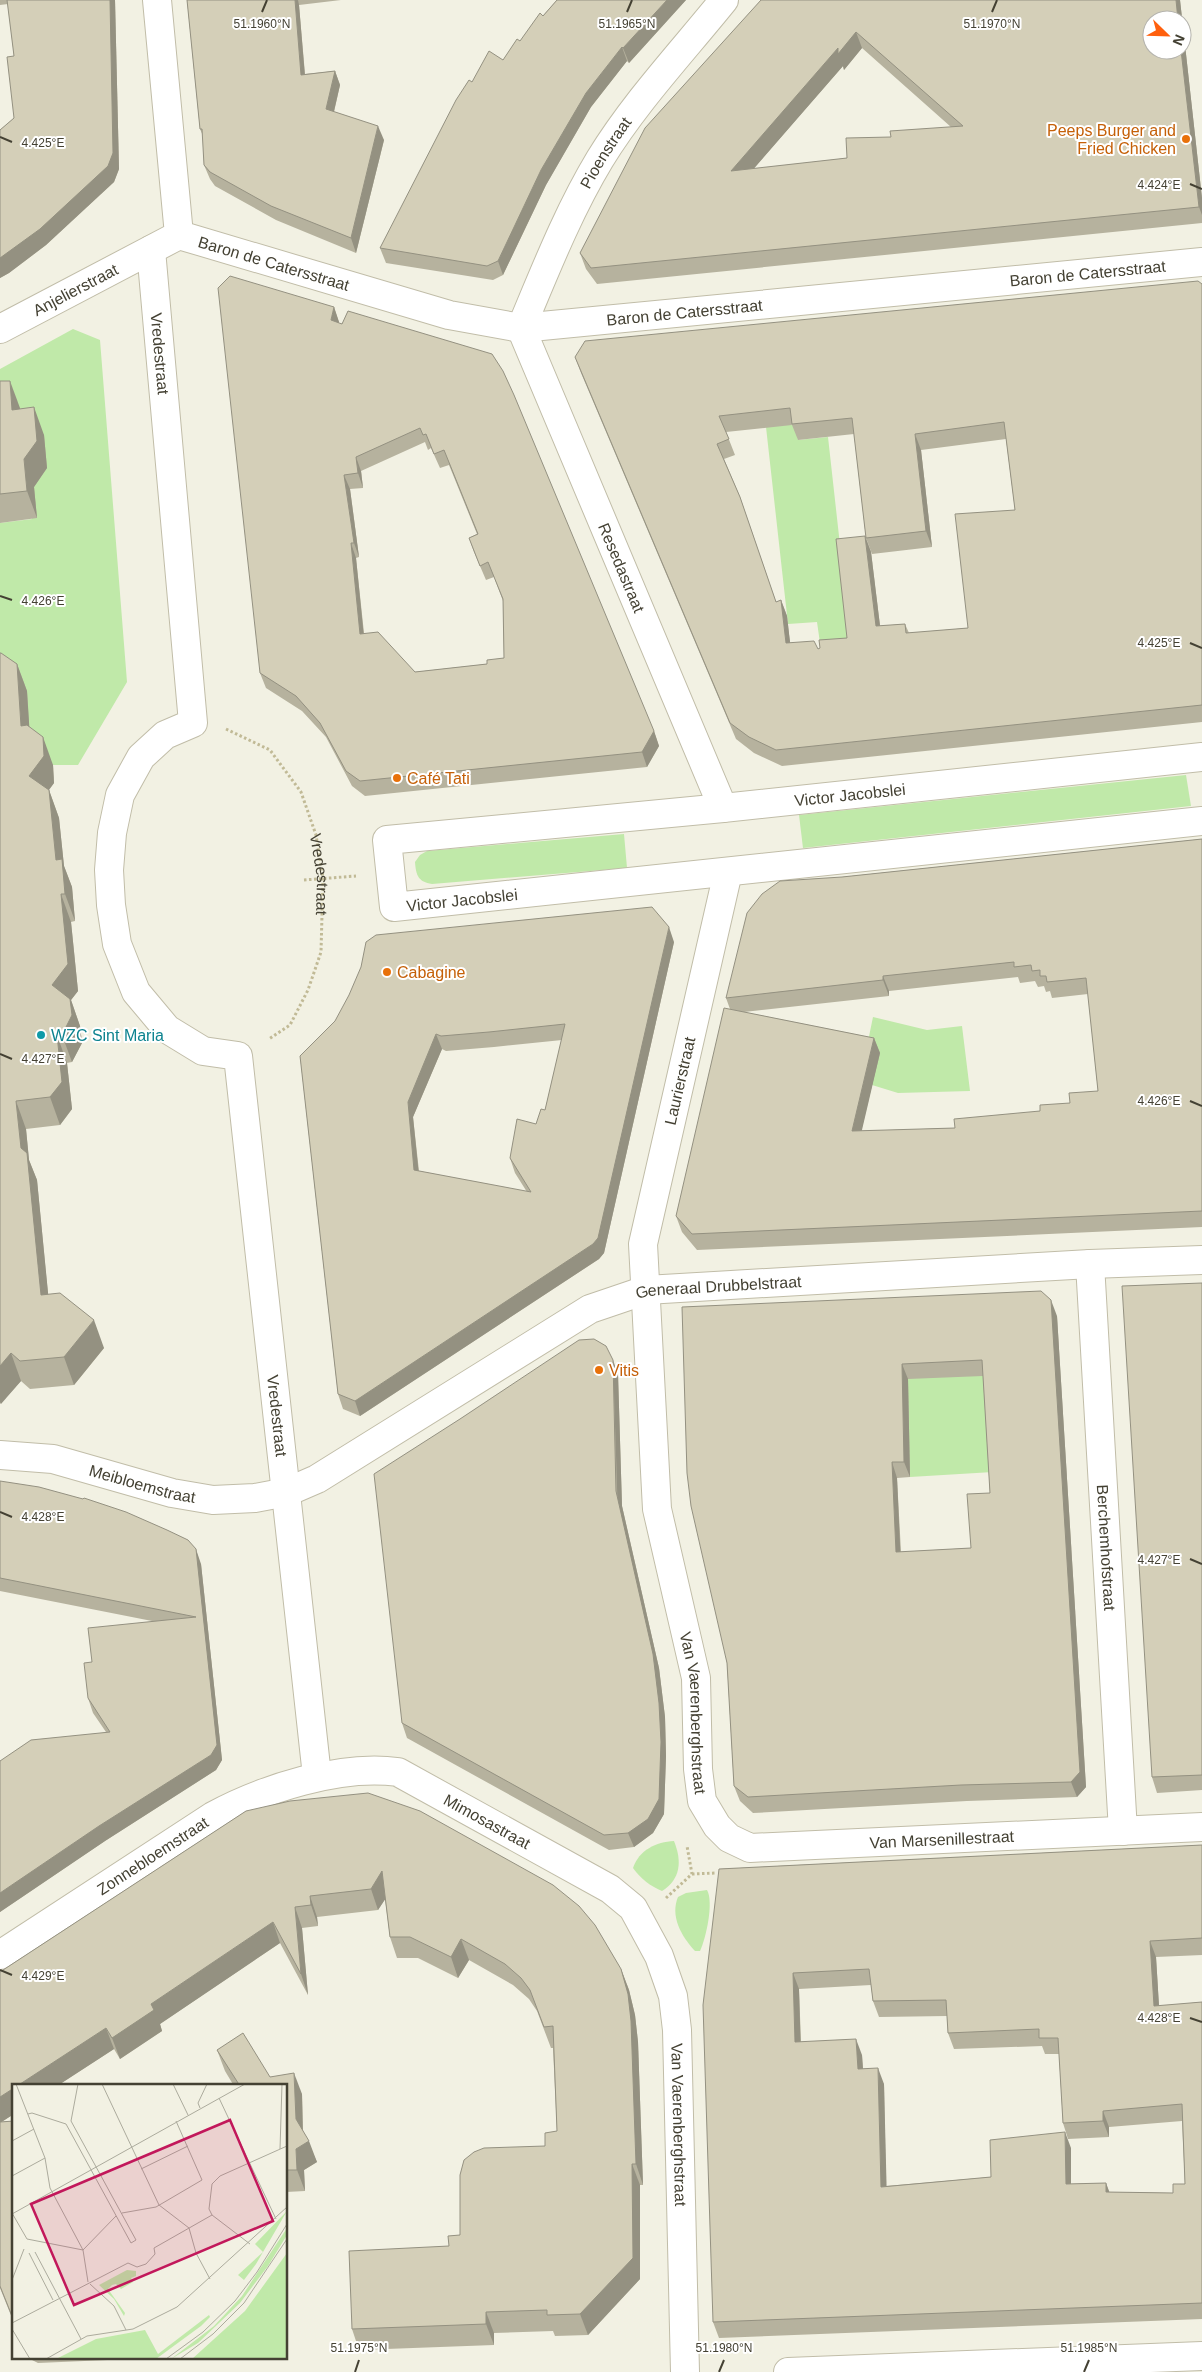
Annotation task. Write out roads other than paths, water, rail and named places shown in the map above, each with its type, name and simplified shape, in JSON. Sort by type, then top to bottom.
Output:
[{"type":"street","points":[[151,250],[179,235],[157,0]]},
{"type":"street","name":"Pioenstraat","points":[[521,328],[552,255],[600,160],[634,110],[724,0]]},
{"type":"street","name":"Baron de Catersstraat","points":[[179,235],[448,315],[521,328],[1202,262]]},
{"type":"street","name":"Anjelierstraat","points":[[0,329],[151,250]]},
{"type":"street","name":"Vredestraat","points":[[151,250],[193,722],[165,735],[141,757],[120,796],[112,832],[109,870],[111,905],[117,944],[136,992],[167,1029],[203,1051],[238,1056],[317,1776]]},
{"type":"street","name":"Resedastraat","points":[[521,328],[723,808]]},
{"type":"street","name":"Victor Jacobslei","points":[[1202,757],[723,808],[387,840],[394,907],[1202,821]]},
{"type":"street","name":"Laurierstraat","points":[[646,1290],[643,1244],[728,872]]},
{"type":"street","name":"Generaal Drubbelstraat","points":[[287,1492],[317,1479],[353,1458],[590,1309],[646,1290],[1090,1264],[1202,1260]]},
{"type":"street","name":"Berchemhofstraat","points":[[1090,1264],[1123,1831]]},
{"type":"street","name":"Van Vaerenberghstraat","points":[[646,1290],[657,1509],[696,1678],[698,1769],[702,1801]]},
{"type":"street","name":"Meibloemstraat","points":[[0,1455],[53,1459],[139,1485],[212,1500],[255,1498],[287,1492]]},
{"type":"street","name":"Mimosastraat","points":[[317,1776],[382,1770],[398,1772],[610,1889],[633,1908],[639,1919]]},
{"type":"street","name":"Zonnebloemstraat","points":[[0,1955],[213,1816],[230,1807],[317,1776]]},
{"type":"street","name":"Van Marsenillestraat","points":[[702,1801],[717,1826],[729,1838],[750,1848],[1202,1827]]},
{"type":"street","name":"Van Vaerenberghstraat","points":[[639,1919],[660,1956],[673,1996],[677,2030],[685,2372]]},
{"type":"street","points":[[788,2372],[1202,2356]]},
{"type":"place","name":"Peeps Burger and Fried Chicken","points":[[1186,139]]},
{"type":"place","name":"Café Tati","points":[[397,778]]},
{"type":"place","name":"Cabagine","points":[[387,972]]},
{"type":"place","name":"WZC Sint Maria","points":[[41,1035]]},
{"type":"place","name":"Vitis","points":[[599,1370]]}]
